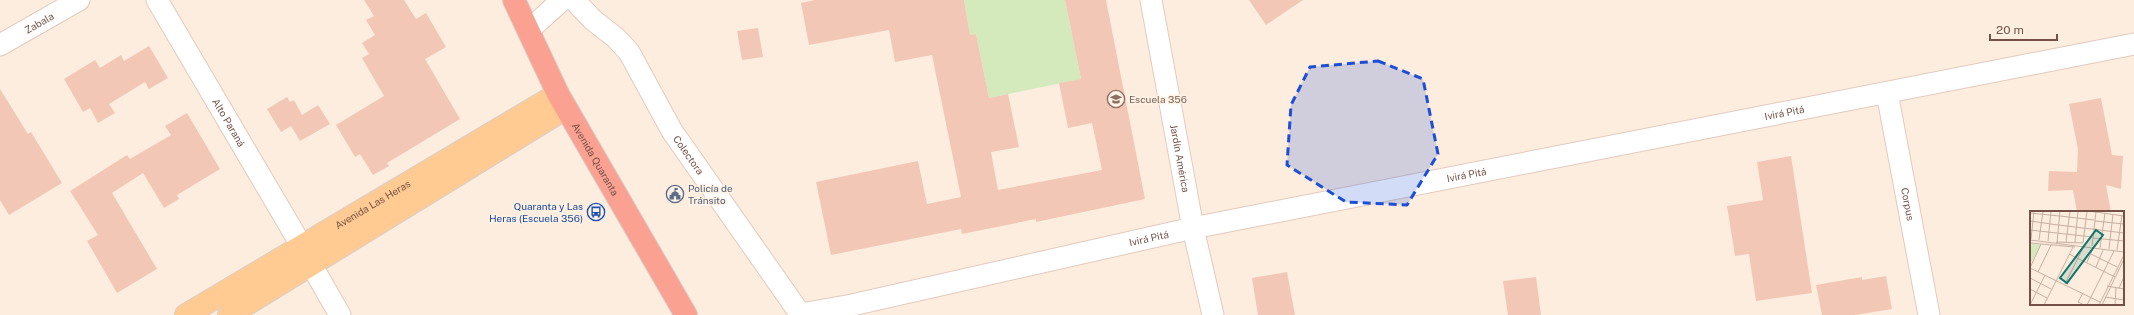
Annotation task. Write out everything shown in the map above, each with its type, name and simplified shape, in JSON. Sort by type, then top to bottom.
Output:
[{"type":"highway","name":"Avenida Quaranta","points":[[514,0],[562,101],[686,315]]},
{"type":"main road","name":"Avenida Las Heras","points":[[186,315],[301,245],[562,101]]},
{"type":"main road","name":"Avenida Las Heras","points":[[229,315],[312,266],[562,101]]},
{"type":"street","name":"Zabala","points":[[0,45],[79,0]]},
{"type":"street","name":"Alto Paraná","points":[[157,0],[301,245]]},
{"type":"street","points":[[529,30],[562,0]]},
{"type":"street","name":"Colectora","points":[[574,0],[593,20],[616,38],[629,52],[672,130],[801,315]]},
{"type":"street","name":"Jardín América","points":[[1151,0],[1193,228],[1213,315]]},
{"type":"street","name":"Ivirá Pitá","points":[[801,315],[852,305],[1193,228],[2134,44]]},
{"type":"street","name":"Corpus","points":[[1887,93],[1929,315]]},
{"type":"street","points":[[312,266],[340,315]]},
{"type":"highlighted area","points":[[1378,61],[1423,79],[1438,154],[1407,205],[1346,202],[1287,165],[1291,105],[1310,67]]},
{"type":"green space","points":[[964,0],[1065,0],[1081,79],[989,98],[976,34],[970,35]]},
{"type":"building","points":[[364,0],[404,0],[416,19],[426,13],[446,47],[425,59],[460,119],[387,163],[389,166],[373,175],[360,154],[355,157],[336,125],[384,96],[362,58],[369,54],[362,43],[375,35],[366,20],[374,16]]},
{"type":"building","points":[[815,0],[964,0],[970,35],[976,34],[989,98],[1008,94],[1019,147],[991,152],[998,190],[1102,170],[1092,123],[1068,128],[1059,83],[1081,79],[1065,0],[1106,0],[1145,199],[1036,222],[1036,219],[962,234],[961,229],[831,255],[816,182],[918,161],[927,204],[961,197],[932,55],[895,62],[889,30],[809,45],[801,3]]},
{"type":"building","points":[[1249,0],[1303,0],[1266,25]]},
{"type":"building","points":[[758,28],[763,57],[742,60],[737,31]]},
{"type":"building","points":[[149,46],[168,78],[149,89],[145,82],[109,104],[115,113],[98,123],[90,108],[83,112],[64,79],[95,60],[100,68],[121,55],[124,61]]},
{"type":"building","points":[[0,89],[28,134],[31,132],[62,183],[9,215],[0,200]]},
{"type":"building","points":[[287,97],[290,102],[294,100],[302,115],[318,105],[330,124],[300,141],[291,126],[281,132],[267,109]]},
{"type":"building","points":[[2101,98],[2112,155],[2123,156],[2121,189],[2106,185],[2111,211],[2077,211],[2073,190],[2048,191],[2049,171],[2077,172],[2078,149],[2069,104]]},
{"type":"building","points":[[187,113],[220,169],[177,195],[179,199],[164,208],[143,173],[112,193],[157,269],[117,293],[87,241],[98,235],[70,191],[127,155],[130,159],[171,135],[165,126]]},
{"type":"building","points":[[1791,156],[1812,293],[1756,301],[1749,254],[1735,256],[1727,206],[1763,200],[1757,162]]},
{"type":"building","points":[[1287,272],[1295,315],[1258,315],[1252,278]]},
{"type":"building","points":[[1886,276],[1892,309],[1855,315],[1822,315],[1816,285],[1862,277],[1862,280]]},
{"type":"building","points":[[1536,277],[1541,315],[1508,315],[1503,281]]},
{"type":"place","name":"Escuela 356","points":[[1116,99]]},
{"type":"place","name":"Policía de Tránsito","points":[[675,194]]},
{"type":"place","name":"Quaranta y Las Heras (Escuela 356)","points":[[596,212]]}]
